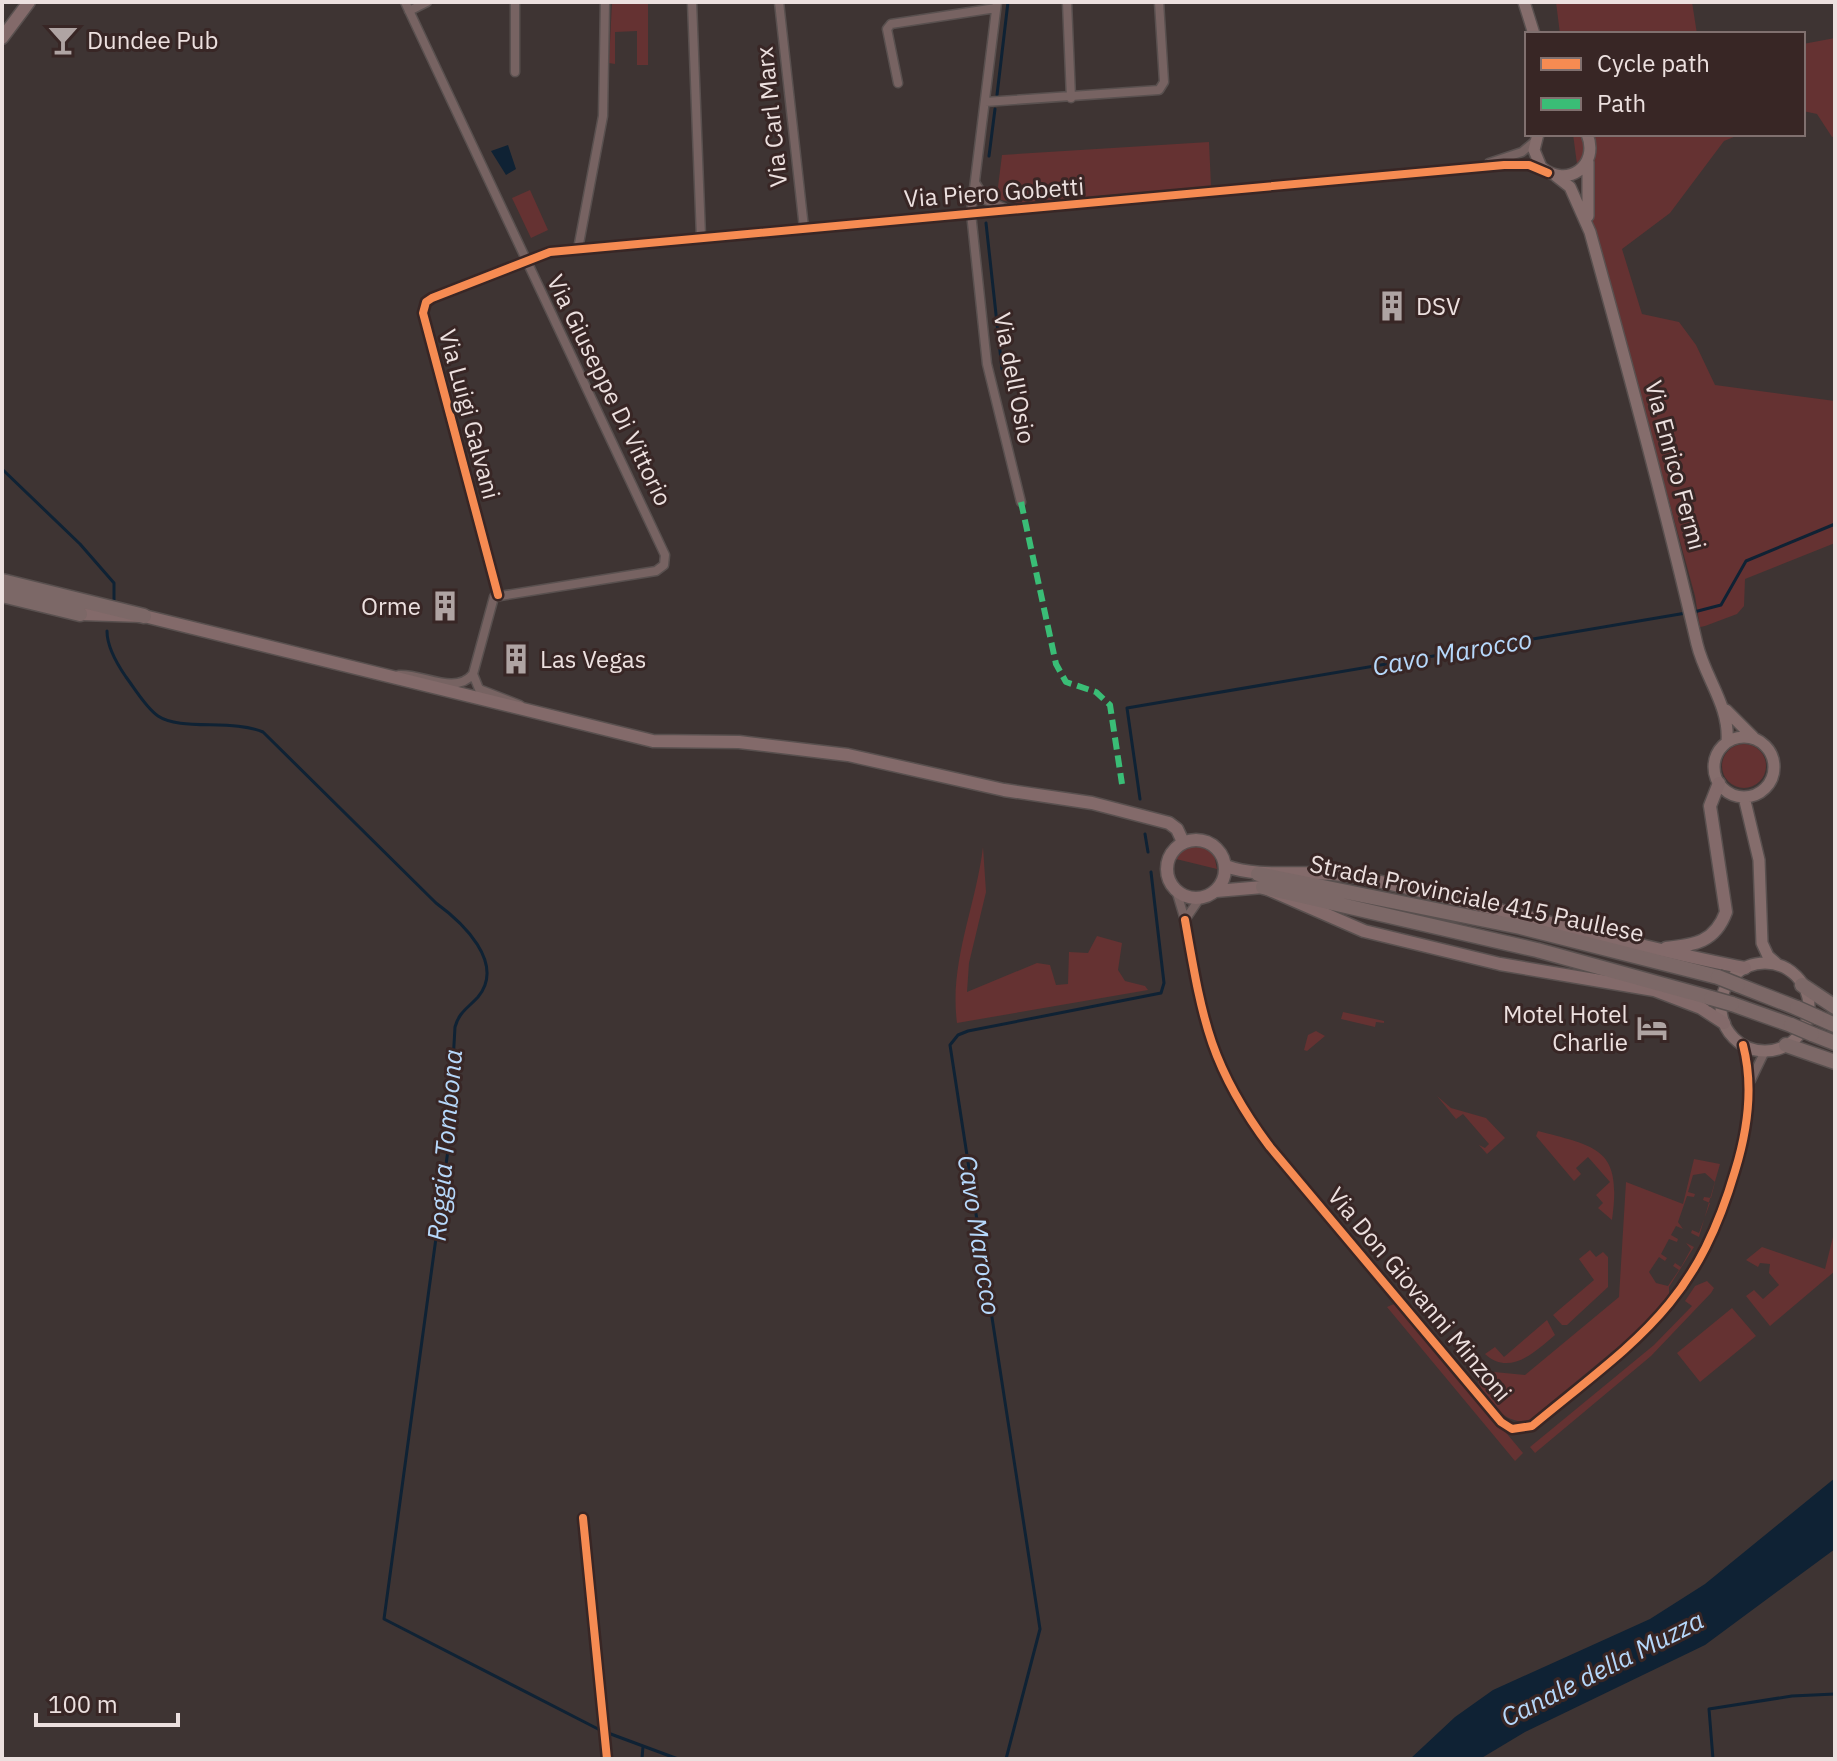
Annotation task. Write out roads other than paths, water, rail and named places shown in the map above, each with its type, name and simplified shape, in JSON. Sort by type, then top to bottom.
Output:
[{"type":"highway","points":[[2,579],[144,616]]},
{"type":"highway","points":[[2,595],[80,614]]},
{"type":"highway","points":[[2,604],[80,614]]},
{"type":"highway","points":[[1261,880],[1711,998],[1835,1043]]},
{"type":"highway","name":"Strada Provinciale 415 Paullese","points":[[1261,880],[1520,927],[1718,977],[1835,1025]]},
{"type":"highway","points":[[1802,985],[1835,1007]]},
{"type":"highway","points":[[1786,1045],[1835,1062]]},
{"type":"main road","points":[[2,38],[29,2]]},
{"type":"main road","points":[[1524,2],[1532,30]]},
{"type":"main road","points":[[1587,136],[1591,152],[1585,185],[1590,232]]},
{"type":"main road","points":[[1536,138],[1536,159],[1574,193],[1590,232]]},
{"type":"main road","points":[[1552,174],[1574,174],[1588,162]]},
{"type":"main road","name":"Via Enrico Fermi","points":[[1590,232],[1688,595],[1701,659],[1727,719],[1727,742]]},
{"type":"main road","points":[[80,614],[144,616],[653,741],[739,742],[848,755],[1004,790],[1092,803],[1156,818],[1177,829],[1183,842]]},
{"type":"main road","name":"Via Enrico Fermi","points":[[1723,706],[1754,738]]},
{"type":"main road","points":[[1743,736],[1754,738],[1771,752],[1774,772],[1764,790],[1744,797],[1727,792],[1719,783],[1715,758],[1727,742],[1743,736]]},
{"type":"main road","points":[[1658,949],[1695,945],[1713,935],[1726,912],[1710,806],[1712,794],[1719,783]]},
{"type":"main road","points":[[1261,880],[1364,931],[1500,964],[1654,990],[1701,1008],[1724,1023],[1743,1045],[1765,1051],[1786,1045],[1798,1035],[1806,1020],[1808,998],[1802,985],[1768,956],[1761,935],[1759,860],[1744,797]]},
{"type":"main road","points":[[1196,839],[1212,844],[1221,853],[1226,866],[1224,879],[1216,891],[1200,898],[1187,897],[1176,890],[1169,880],[1167,866],[1173,850],[1183,842],[1196,839]]},
{"type":"main road","name":"Strada Provinciale 415 Paullese","points":[[1226,866],[1261,880]]},
{"type":"main road","points":[[1261,880],[1284,871],[1354,876],[1658,949],[1748,966],[1781,966]]},
{"type":"main road","name":"Strada Provinciale 415 Paullese","points":[[1216,891],[1261,880]]},
{"type":"main road","points":[[1724,1023],[1721,1006],[1724,989],[1748,966],[1761,935]]},
{"type":"street","points":[[407,6],[427,2]]},
{"type":"street","points":[[515,2],[515,72]]},
{"type":"street","points":[[578,249],[603,116],[605,2]]},
{"type":"street","points":[[692,2],[701,237]]},
{"type":"street","name":"Via Carl Marx","points":[[779,2],[804,228]]},
{"type":"street","points":[[1067,2],[1071,98]]},
{"type":"street","points":[[985,102],[1159,90],[1164,82],[1159,2]]},
{"type":"street","points":[[898,83],[887,29],[891,24],[996,5]]},
{"type":"street","name":"Via dell'Osio","points":[[996,5],[971,213],[987,364],[1021,502]]},
{"type":"street","name":"Via Giuseppe Di Vittorio","points":[[407,6],[664,548],[666,560],[656,571],[498,595]]},
{"type":"street","points":[[1466,169],[1522,152],[1536,138]]},
{"type":"street","points":[[1466,169],[1522,165],[1552,174]]},
{"type":"street","name":"Via Piero Gobetti","points":[[526,260],[550,252],[701,237],[1466,169]]},
{"type":"street","points":[[975,183],[990,203],[1017,210]]},
{"type":"street","name":"Via Luigi Galvani","points":[[498,595],[423,313],[426,302],[432,298],[526,260]]},
{"type":"street","points":[[391,676],[410,674],[456,684],[467,681],[473,674],[489,607],[498,595]]},
{"type":"street","points":[[473,674],[479,689],[527,709]]},
{"type":"street","name":"Via Don Giovanni Minzoni","points":[[1176,890],[1185,920],[1200,1009],[1212,1050],[1238,1102],[1270,1147],[1501,1422],[1512,1429],[1532,1426],[1654,1324],[1678,1297],[1708,1249],[1742,1148],[1750,1084],[1743,1045]]},
{"type":"street","points":[[1185,920],[1200,898]]},
{"type":"street","name":"Via Don Giovanni Minzoni","points":[[1750,1084],[1765,1051]]},
{"type":"street","points":[[583,1518],[607,1759]]},
{"type":"water","points":[[508,145],[516,169],[506,175],[491,151]]},
{"type":"water","name":"Canale della Muzza","points":[[1835,1478],[1835,1549],[1705,1645],[1525,1732],[1480,1759],[1410,1759],[1455,1717],[1493,1690],[1650,1619],[1705,1584]]},
{"type":"waterway","points":[[997,95],[1008,2]]},
{"type":"waterway","points":[[989,156],[995,109]]},
{"type":"waterway","points":[[986,223],[1002,369]]},
{"type":"waterway","name":"Roggia Tombona","points":[[2,469],[80,544],[114,583],[114,603]]},
{"type":"waterway","name":"Cavo Marocco","points":[[1694,612],[1721,605],[1746,561],[1835,524]]},
{"type":"waterway","name":"Cavo Marocco","points":[[1140,799],[1127,708],[1686,613]]},
{"type":"waterway","name":"Roggia Tombona","points":[[107,631],[119,667],[154,713],[179,723],[237,726],[263,732],[468,932],[484,957],[487,971],[485,984],[478,997],[461,1014],[455,1027],[448,1150],[384,1619],[600,1730]]},
{"type":"waterway","name":"Cavo Marocco","points":[[1145,834],[1148,852]]},
{"type":"waterway","name":"Cavo Marocco","points":[[1006,1759],[1040,1629],[950,1045],[958,1035],[968,1031],[1161,993],[1164,983],[1151,872]]},
{"type":"waterway","points":[[1713,1759],[1709,1709],[1792,1696],[1835,1694]]},
{"type":"waterway","name":"Roggia Tombona","points":[[608,1733],[678,1759]]},
{"type":"waterway","points":[[642,1759],[643,1746]]},
{"type":"place","name":"Dundee Pub","points":[[63,40]]},
{"type":"place","name":"DSV","points":[[1392,306]]},
{"type":"place","name":"Orme","points":[[445,606]]},
{"type":"place","name":"Las Vegas","points":[[516,659]]},
{"type":"place","name":"Motel Hotel Charlie","points":[[1652,1028]]}]
